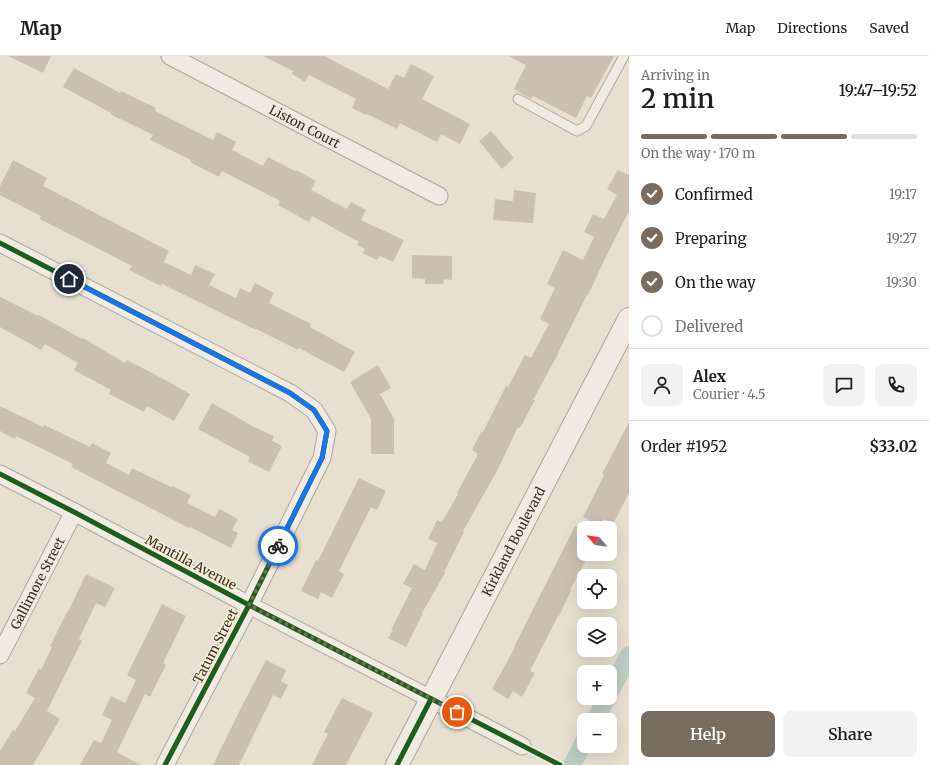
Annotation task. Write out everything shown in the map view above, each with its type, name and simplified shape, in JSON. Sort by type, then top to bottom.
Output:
[{"type":"street","name":"Liston Court","points":[[170,56],[440,196]]},
{"type":"street","name":"Tatum Street","points":[[0,243],[290,393],[314,410],[327,431],[322,458],[249,605],[166,765]]},
{"type":"street","name":"Kirkland Boulevard","points":[[397,765],[629,319]]},
{"type":"street","name":"Mantilla Avenue","points":[[0,474],[431,700],[522,746]]},
{"type":"street","name":"Gallimore Street","points":[[0,655],[74,512]]},
{"type":"lane","points":[[518,99],[576,131],[586,126],[624,56]]},
{"type":"building","points":[[8,56],[51,56],[43,73]]},
{"type":"building","points":[[263,56],[324,56],[388,89],[396,74],[404,78],[411,64],[434,76],[422,99],[470,124],[460,144],[441,134],[437,142],[400,123],[397,129],[352,108],[356,99],[309,75],[305,82],[292,74],[293,71]]},
{"type":"building","points":[[508,56],[614,56],[591,98],[587,96],[576,118],[533,96],[531,99],[514,89],[526,65]]},
{"type":"building","points":[[74,68],[120,93],[121,91],[156,108],[155,111],[213,140],[217,132],[236,142],[232,150],[263,166],[268,157],[295,171],[296,170],[316,181],[311,190],[347,209],[351,202],[366,210],[361,220],[404,240],[393,262],[380,256],[377,260],[362,253],[365,249],[357,245],[359,242],[312,216],[309,222],[278,205],[280,201],[222,171],[219,177],[190,162],[191,160],[150,140],[153,135],[110,114],[111,113],[63,87]]},
{"type":"building","points":[[491,131],[514,158],[502,169],[479,141]]},
{"type":"building","points":[[13,160],[47,178],[43,186],[169,251],[164,262],[191,275],[195,265],[215,274],[209,285],[236,298],[240,288],[250,293],[255,283],[274,293],[269,303],[311,324],[310,327],[355,352],[344,372],[299,348],[298,350],[162,284],[161,286],[129,270],[132,266],[40,219],[41,216],[0,195],[0,186]]},
{"type":"building","points":[[618,170],[628,175],[629,173],[629,211],[588,295],[533,400],[535,400],[520,428],[518,427],[497,471],[463,531],[464,532],[444,572],[445,573],[422,613],[406,647],[388,638],[412,588],[403,584],[414,564],[425,570],[437,543],[428,539],[437,520],[442,522],[478,454],[472,450],[481,432],[483,432],[506,386],[508,387],[525,355],[531,358],[549,324],[540,319],[555,288],[547,284],[563,250],[583,260],[594,237],[584,232],[593,214],[604,219],[617,195],[607,189]]},
{"type":"building","points":[[514,190],[536,193],[533,223],[493,220],[495,199],[513,201]]},
{"type":"building","points":[[412,255],[452,256],[452,280],[444,279],[443,284],[425,284],[425,279],[412,278]]},
{"type":"building","points":[[0,297],[38,316],[39,315],[82,339],[83,338],[125,363],[127,360],[190,394],[174,421],[147,406],[144,412],[109,394],[111,390],[74,370],[78,363],[45,344],[41,350],[0,327]]},
{"type":"building","points":[[378,365],[391,388],[380,394],[394,419],[394,454],[371,454],[371,419],[350,382]]},
{"type":"building","points":[[212,403],[254,427],[274,436],[272,441],[282,446],[269,472],[248,461],[250,457],[198,429]]},
{"type":"building","points":[[0,406],[43,427],[44,425],[90,447],[92,443],[111,453],[106,463],[129,475],[132,468],[191,495],[187,503],[215,517],[219,509],[238,519],[232,530],[238,533],[231,548],[71,467],[73,464],[16,436],[15,439],[0,431]]},
{"type":"building","points":[[629,422],[629,493],[615,521],[608,521],[604,519],[603,521],[591,521],[583,517],[604,475],[602,474]]},
{"type":"building","points":[[359,478],[386,491],[377,510],[371,507],[339,571],[344,574],[332,598],[321,592],[318,599],[301,591],[316,560],[318,561]]},
{"type":"building","points":[[575,526],[577,527],[577,561],[585,561],[581,569],[577,569],[577,577],[570,590],[571,591],[530,671],[535,673],[522,697],[513,691],[508,699],[492,689]]},
{"type":"building","points":[[86,574],[115,588],[105,607],[96,603],[79,639],[82,641],[47,711],[60,719],[33,765],[0,765],[0,751],[13,730],[15,731],[35,698],[26,693],[39,668],[41,670],[52,647],[50,646]]},
{"type":"building","points":[[162,604],[186,616],[163,663],[166,665],[150,697],[145,694],[117,752],[141,765],[80,765],[94,740],[101,743],[112,720],[102,715],[111,696],[125,703],[136,680],[127,675]]},
{"type":"building","points":[[266,660],[286,670],[281,681],[288,685],[281,699],[273,695],[239,765],[213,765],[242,706]]},
{"type":"building","points":[[342,698],[373,713],[346,765],[312,765],[328,734],[324,732]]},
{"type":"waterway","points":[[617,678],[629,655]]},
{"type":"waterway","points":[[599,713],[603,705]]},
{"type":"waterway","points":[[572,765],[578,753]]},
{"type":"cycle path","points":[[0,243],[290,393],[314,410],[327,431],[322,458],[249,605],[165,765]]},
{"type":"cycle path","points":[[0,474],[249,605],[560,765]]},
{"type":"cycle path","points":[[397,765],[431,699]]},
{"type":"way so far","points":[[278,546],[249,605],[457,712]]},
{"type":"route","points":[[69,279],[290,393],[314,410],[327,431],[322,458],[278,546]]}]
